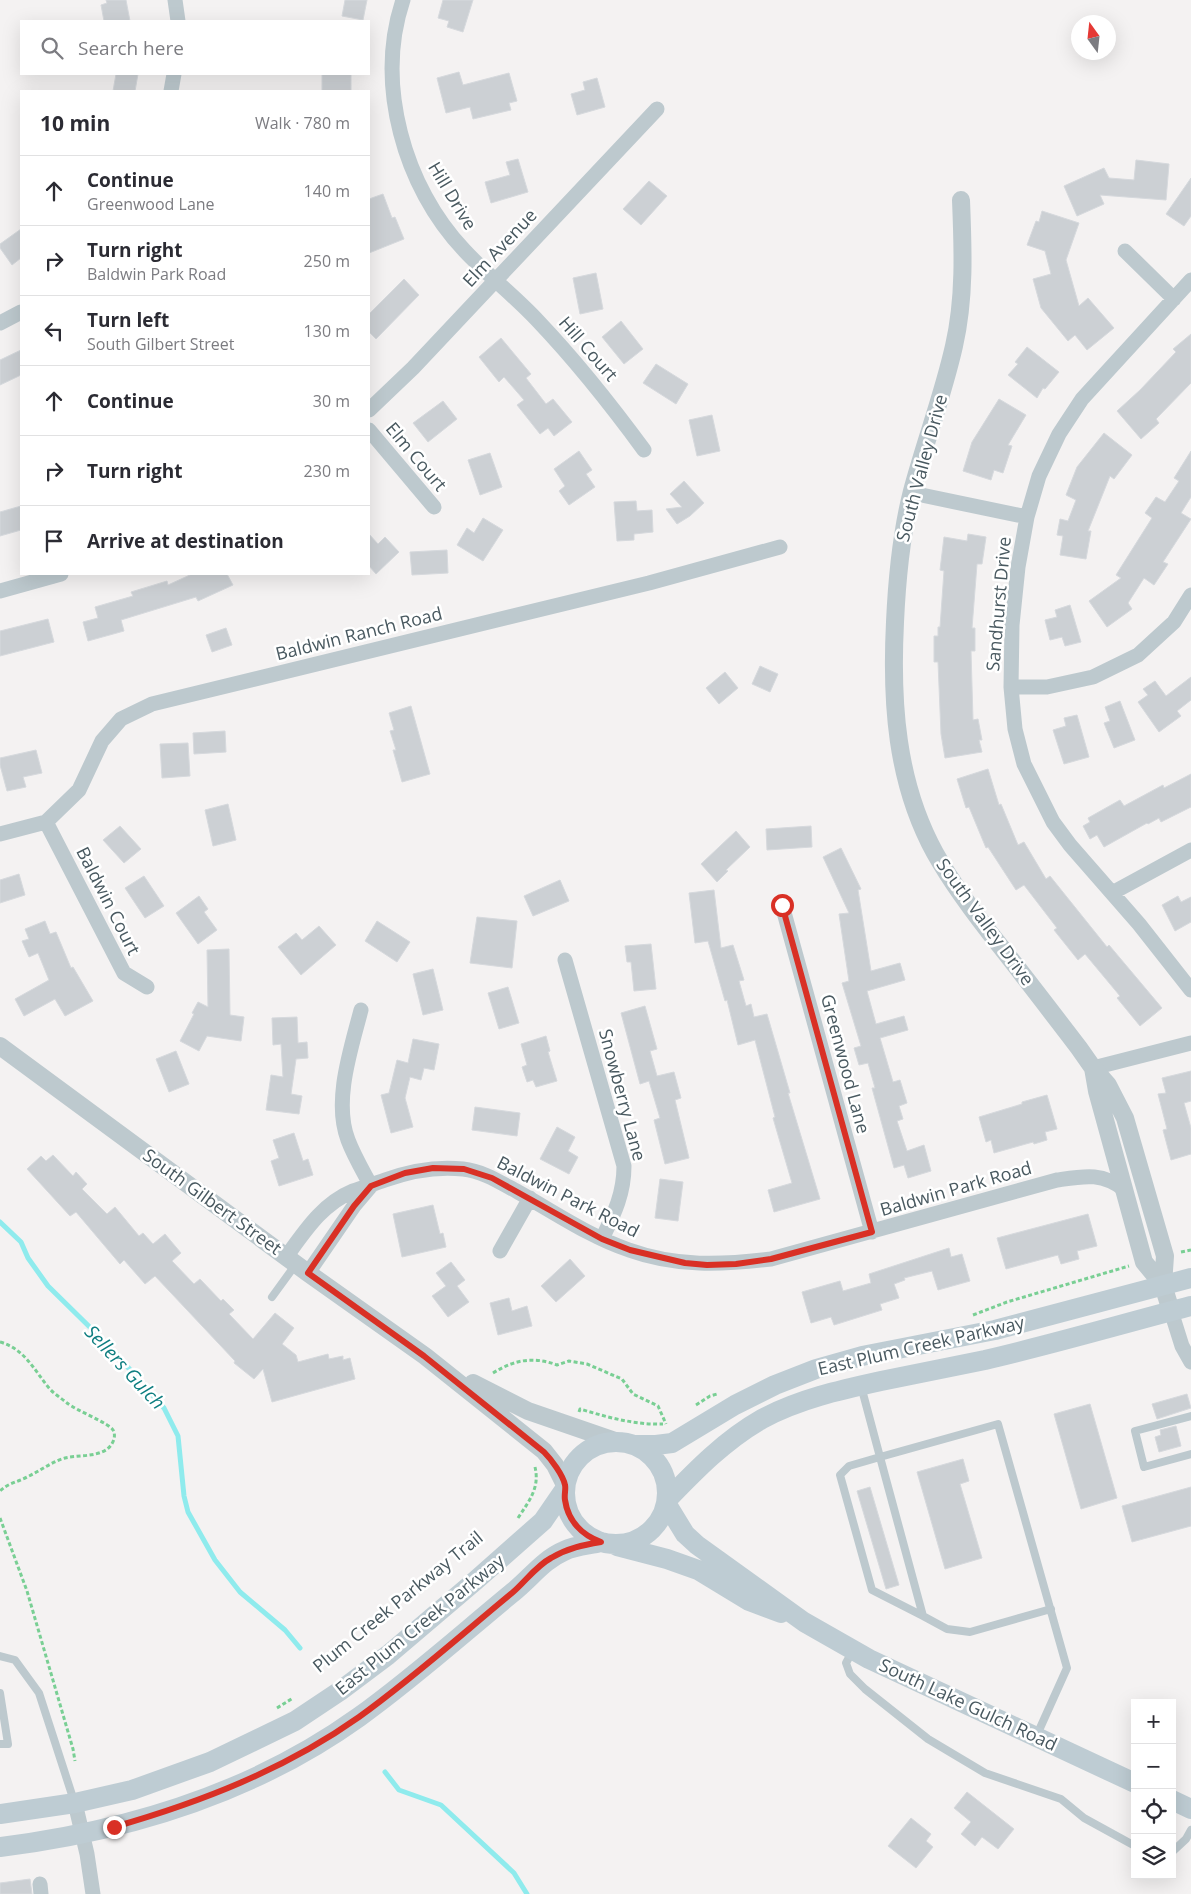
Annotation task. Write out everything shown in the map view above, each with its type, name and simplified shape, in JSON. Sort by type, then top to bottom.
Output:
[{"type":"main road","name":"East Plum Creek Parkway","points":[[626,1444],[656,1446],[672,1443],[735,1405],[775,1385],[816,1369],[862,1356],[995,1330],[1191,1278]]},
{"type":"main road","name":"East Plum Creek Parkway","points":[[666,1502],[691,1474],[716,1452],[762,1419],[793,1405],[824,1394],[1018,1352],[1191,1306]]},
{"type":"main road","points":[[861,1386],[876,1369],[968,1350],[995,1330]]},
{"type":"main road","points":[[600,1444],[626,1444],[649,1454],[660,1467],[666,1483],[666,1502],[657,1524],[645,1536],[629,1543],[606,1543],[585,1534],[572,1520],[565,1503],[565,1487],[571,1467],[584,1453],[600,1444]]},
{"type":"main road","name":"East Plum Creek Parkway","points":[[0,1814],[75,1803],[132,1790],[226,1755],[296,1721],[388,1655],[475,1581],[543,1521],[565,1487]]},
{"type":"main road","name":"South Lake Gulch Road","points":[[666,1502],[685,1534],[697,1545],[804,1622],[853,1650],[1131,1781]]},
{"type":"main road","name":"East Plum Creek Parkway","points":[[0,1847],[82,1835],[146,1818],[206,1798],[266,1772],[312,1748],[358,1718],[408,1680],[514,1592],[549,1559],[578,1546],[606,1543]]},
{"type":"main road","name":"South Lake Gulch Road","points":[[606,1543],[667,1559],[698,1570],[749,1600],[804,1622]]},
{"type":"main road","points":[[1176,1802],[1191,1809]]},
{"type":"street","points":[[176,0],[178,20]]},
{"type":"street","name":"Hill Drive","points":[[403,0],[398,15],[392,62],[396,110],[405,149],[420,188],[440,221],[463,250],[495,281]]},
{"type":"street","points":[[171,90],[174,75]]},
{"type":"street","name":"Elm Avenue","points":[[370,409],[413,368],[657,109]]},
{"type":"street","name":"South Valley Drive","points":[[961,200],[963,277],[954,344],[905,520],[897,583],[893,668],[900,755],[913,801],[935,852],[963,897],[1108,1085],[1125,1118],[1165,1256],[1162,1285]]},
{"type":"street","points":[[1125,251],[1174,299]]},
{"type":"street","name":"Sandhurst Drive","points":[[1191,280],[1077,406],[1059,434],[1039,476],[1018,567],[1012,625],[1010,687],[1015,729],[1024,764],[1053,822],[1139,924],[1191,990]]},
{"type":"street","name":"Hill Court","points":[[495,281],[537,320],[592,381],[644,450]]},
{"type":"street","points":[[0,323],[20,313]]},
{"type":"street","name":"Elm Court","points":[[370,431],[434,507]]},
{"type":"street","points":[[912,493],[1028,517]]},
{"type":"street","name":"Baldwin Ranch Road","points":[[0,834],[46,822],[80,790],[102,741],[122,719],[152,704],[649,583],[780,547]]},
{"type":"street","points":[[0,591],[57,575]]},
{"type":"street","points":[[1010,687],[1047,687],[1093,678],[1138,655],[1174,622],[1191,595]]},
{"type":"street","name":"Baldwin Court","points":[[46,822],[124,973],[147,987]]},
{"type":"street","points":[[1112,893],[1191,850]]},
{"type":"street","name":"Greenwood Lane","points":[[782,905],[872,1232]]},
{"type":"street","name":"Snowberry Lane","points":[[565,960],[624,1166],[624,1183],[620,1199],[602,1239]]},
{"type":"street","points":[[361,1010],[350,1050],[342,1100],[343,1119],[347,1139],[371,1186]]},
{"type":"street","points":[[1093,1068],[1191,1044]]},
{"type":"street","name":"South Gilbert Street","points":[[0,1046],[424,1356],[544,1452],[555,1465],[565,1487]]},
{"type":"street","name":"South Valley Drive","points":[[1093,1068],[1097,1091],[1144,1262],[1162,1285],[1170,1311]]},
{"type":"street","name":"Baldwin Park Road","points":[[297,1264],[314,1218],[325,1208],[353,1191],[405,1173],[433,1168],[464,1169],[492,1178],[602,1239],[630,1250],[654,1257],[707,1265],[736,1264],[771,1259],[1057,1180],[1081,1176],[1096,1176],[1115,1182],[1125,1190]]},
{"type":"street","name":"Baldwin Park Road","points":[[297,1264],[371,1186]]},
{"type":"street","points":[[500,1251],[530,1198]]},
{"type":"street","points":[[1170,1311],[1182,1346],[1191,1362]]},
{"type":"street","name":"South Gilbert Street","points":[[424,1356],[540,1417],[626,1444]]},
{"type":"street","points":[[75,1803],[93,1894]]},
{"type":"lane","points":[[272,1297],[297,1264]]},
{"type":"lane","points":[[861,1386],[923,1616]]},
{"type":"lane","points":[[1191,1416],[1135,1431],[1144,1467],[1191,1454]]},
{"type":"lane","points":[[1036,1737],[1067,1668],[1051,1609],[998,1424],[848,1466],[840,1475],[872,1590],[947,1629],[970,1632],[1051,1609]]},
{"type":"lane","points":[[853,1650],[846,1663],[850,1674],[865,1689],[928,1739],[985,1773],[1061,1799],[1084,1818],[1131,1844]]},
{"type":"lane","points":[[0,1656],[15,1660],[39,1693],[75,1803]]},
{"type":"lane","points":[[0,1693],[8,1744],[0,1744]]},
{"type":"lane","points":[[1176,1848],[1186,1839],[1191,1830]]},
{"type":"path","points":[[0,1342],[7,1344],[26,1357],[50,1390],[76,1410],[106,1424],[113,1430],[114,1436],[113,1444],[108,1449],[93,1455],[65,1458],[0,1490]]},
{"type":"path","points":[[493,1373],[506,1365],[528,1359],[544,1360],[557,1365],[569,1361],[587,1364],[622,1379],[633,1394],[658,1406],[666,1424],[647,1425],[580,1409],[577,1418]]},
{"type":"path","points":[[516,1520],[533,1497],[536,1480],[534,1464]]},
{"type":"path","points":[[0,1518],[27,1591],[74,1749],[76,1769]]},
{"type":"path","points":[[272,1711],[297,1696]]},
{"type":"building","points":[[106,0],[126,0],[130,20],[104,20],[101,5],[107,3]]},
{"type":"building","points":[[345,0],[367,0],[363,20],[342,16]]},
{"type":"building","points":[[443,0],[473,0],[463,32],[447,27],[449,21],[438,18]]},
{"type":"building","points":[[459,72],[463,85],[509,73],[517,101],[509,103],[511,110],[473,119],[470,107],[446,113],[437,78]]},
{"type":"building","points":[[116,75],[138,75],[135,90],[113,90]]},
{"type":"building","points":[[322,75],[351,75],[351,90],[322,90]]},
{"type":"building","points":[[597,78],[605,107],[577,115],[571,94],[585,90],[583,82]]},
{"type":"building","points":[[518,159],[528,192],[491,203],[485,182],[510,175],[506,162]]},
{"type":"building","points":[[1136,160],[1169,164],[1166,200],[1100,195],[1104,204],[1077,216],[1064,186],[1104,168],[1109,178],[1134,180]]},
{"type":"building","points":[[1191,178],[1191,216],[1184,226],[1166,214]]},
{"type":"building","points":[[649,181],[667,196],[641,225],[623,209]]},
{"type":"building","points":[[383,194],[392,218],[395,217],[404,239],[370,253],[370,199]]},
{"type":"building","points":[[1042,211],[1079,223],[1066,260],[1079,306],[1088,298],[1114,328],[1087,350],[1075,335],[1068,341],[1041,308],[1033,279],[1051,274],[1045,251],[1027,245],[1036,221],[1039,222]]},
{"type":"building","points":[[20,230],[20,259],[12,265],[0,248],[0,244]]},
{"type":"building","points":[[596,273],[603,309],[580,314],[573,278]]},
{"type":"building","points":[[404,279],[419,295],[376,339],[370,333],[370,313]]},
{"type":"building","points":[[621,321],[643,349],[624,364],[602,337]]},
{"type":"building","points":[[1191,334],[1191,383],[1156,419],[1159,423],[1141,439],[1117,411],[1176,352],[1173,349]]},
{"type":"building","points":[[501,338],[531,374],[526,378],[546,404],[553,399],[572,422],[554,436],[548,428],[540,434],[517,405],[524,400],[504,377],[499,382],[479,357]]},
{"type":"building","points":[[1027,347],[1059,372],[1045,389],[1043,388],[1037,398],[1008,375],[1018,364],[1015,362]]},
{"type":"building","points":[[20,350],[20,375],[0,385],[0,360]]},
{"type":"building","points":[[656,364],[688,384],[676,404],[643,383]]},
{"type":"building","points":[[999,399],[1026,415],[1008,445],[1012,446],[1003,473],[994,470],[991,480],[963,471],[972,442]]},
{"type":"building","points":[[443,401],[457,419],[428,442],[413,423]]},
{"type":"building","points":[[712,415],[720,451],[697,456],[689,420]]},
{"type":"building","points":[[1104,433],[1132,455],[1114,479],[1110,476],[1088,531],[1091,531],[1086,559],[1060,555],[1063,536],[1057,535],[1060,519],[1068,521],[1076,500],[1066,495],[1077,467]]},
{"type":"building","points":[[579,451],[592,470],[586,474],[595,487],[569,505],[559,491],[565,486],[554,469]]},
{"type":"building","points":[[1191,451],[1191,497],[1181,513],[1191,519],[1163,562],[1168,564],[1154,585],[1144,578],[1128,603],[1132,609],[1107,627],[1089,601],[1121,578],[1116,575],[1152,518],[1145,513],[1156,497],[1165,502],[1179,481],[1174,478]]},
{"type":"building","points":[[490,453],[502,487],[480,495],[468,460]]},
{"type":"building","points":[[684,481],[704,503],[690,516],[677,524],[666,509],[682,507],[670,494]]},
{"type":"building","points":[[636,501],[637,511],[652,510],[653,532],[634,534],[634,540],[617,541],[614,502]]},
{"type":"building","points":[[20,506],[20,530],[0,536],[0,512]]},
{"type":"building","points":[[483,518],[503,530],[483,561],[457,545],[467,528],[474,533]]},
{"type":"building","points":[[968,534],[986,537],[982,564],[977,564],[972,628],[975,628],[975,651],[971,651],[973,720],[978,719],[982,740],[979,740],[982,752],[945,758],[941,734],[938,662],[934,662],[934,636],[938,636],[938,627],[940,627],[944,571],[940,570],[944,537],[967,541]]},
{"type":"building","points":[[370,535],[378,544],[385,537],[399,552],[376,574],[370,567]]},
{"type":"building","points":[[447,550],[448,573],[412,575],[410,552]]},
{"type":"building","points":[[190,575],[228,575],[233,585],[198,601],[196,597],[121,620],[124,631],[88,641],[83,622],[98,618],[95,607],[133,596],[131,592],[167,581],[168,585]]},
{"type":"building","points":[[1070,605],[1081,642],[1065,646],[1062,637],[1050,640],[1045,620],[1057,617],[1055,610]]},
{"type":"building","points":[[48,619],[54,642],[0,656],[0,631]]},
{"type":"building","points":[[226,628],[232,645],[212,652],[206,635]]},
{"type":"building","points":[[760,666],[778,674],[770,692],[752,684]]},
{"type":"building","points":[[725,672],[738,688],[719,704],[706,688]]},
{"type":"building","points":[[1191,677],[1191,700],[1177,711],[1181,716],[1159,732],[1138,702],[1148,695],[1143,689],[1155,681],[1166,696]]},
{"type":"building","points":[[1120,701],[1135,740],[1114,748],[1104,723],[1110,721],[1105,707]]},
{"type":"building","points":[[411,706],[430,774],[402,782],[393,750],[396,750],[390,731],[394,730],[389,713]]},
{"type":"building","points":[[1077,715],[1089,757],[1064,764],[1053,730],[1066,726],[1064,718]]},
{"type":"building","points":[[225,731],[226,752],[194,754],[193,733]]},
{"type":"building","points":[[188,743],[190,776],[162,778],[160,744]]},
{"type":"building","points":[[36,750],[42,773],[23,777],[26,787],[7,791],[0,758]]},
{"type":"building","points":[[988,769],[999,805],[1001,804],[1018,845],[1024,842],[1046,879],[1050,876],[1107,947],[1109,945],[1162,1008],[1140,1026],[1117,998],[1120,996],[1085,954],[1078,960],[1054,930],[1057,928],[1024,885],[1016,890],[988,847],[986,848],[969,807],[966,808],[957,779]]},
{"type":"building","points":[[1191,774],[1191,807],[1161,822],[1159,818],[1147,823],[1104,847],[1097,835],[1090,839],[1083,826],[1090,822],[1088,818],[1120,800],[1124,806],[1163,785],[1164,788]]},
{"type":"building","points":[[228,804],[236,840],[213,846],[205,810]]},
{"type":"building","points":[[120,826],[141,849],[124,863],[103,840]]},
{"type":"building","points":[[811,826],[812,847],[767,850],[766,829]]},
{"type":"building","points":[[736,831],[750,847],[726,870],[728,871],[717,882],[701,864]]},
{"type":"building","points":[[841,848],[861,889],[858,890],[871,971],[900,963],[905,980],[867,991],[876,1024],[904,1016],[908,1030],[880,1038],[893,1082],[900,1080],[907,1103],[899,1106],[903,1119],[897,1121],[907,1151],[924,1145],[931,1171],[908,1178],[904,1165],[894,1168],[872,1088],[875,1088],[868,1063],[859,1065],[854,1048],[861,1046],[842,983],[849,981],[839,914],[849,913],[823,857]]},
{"type":"building","points":[[19,874],[25,895],[0,903],[0,880]]},
{"type":"building","points":[[144,876],[164,906],[145,918],[125,888]]},
{"type":"building","points":[[560,880],[569,901],[533,916],[524,896]]},
{"type":"building","points":[[714,890],[721,948],[733,945],[744,980],[739,981],[746,1006],[751,1004],[754,1017],[767,1014],[790,1093],[788,1093],[820,1199],[774,1212],[768,1190],[792,1183],[773,1118],[775,1117],[755,1040],[738,1045],[727,1000],[725,1001],[708,941],[695,943],[689,893]]},
{"type":"building","points":[[199,896],[208,909],[204,912],[217,930],[198,944],[176,913]]},
{"type":"building","points":[[1178,896],[1181,902],[1191,897],[1191,922],[1175,931],[1162,905]]},
{"type":"building","points":[[477,917],[517,921],[512,968],[470,963]]},
{"type":"building","points":[[45,921],[50,934],[56,932],[71,968],[73,967],[93,1001],[65,1016],[55,999],[24,1016],[15,999],[49,980],[38,953],[29,957],[22,941],[29,939],[25,929]]},
{"type":"building","points":[[377,921],[410,942],[397,962],[365,941]]},
{"type":"building","points":[[319,926],[336,945],[301,975],[278,947],[296,933],[302,940]]},
{"type":"building","points":[[651,944],[656,989],[634,991],[631,962],[627,962],[625,946]]},
{"type":"building","points":[[229,949],[230,1015],[244,1017],[241,1041],[207,1036],[199,1051],[180,1041],[198,1002],[208,1007],[207,950]]},
{"type":"building","points":[[433,969],[443,1010],[423,1015],[413,974]]},
{"type":"building","points":[[508,987],[519,1023],[499,1029],[488,993]]},
{"type":"building","points":[[645,1006],[657,1049],[650,1051],[657,1076],[674,1072],[681,1098],[675,1100],[689,1158],[665,1164],[654,1120],[660,1118],[649,1081],[640,1084],[621,1013]]},
{"type":"building","points":[[297,1017],[298,1043],[307,1042],[308,1058],[296,1059],[291,1094],[302,1096],[299,1114],[266,1110],[271,1075],[283,1077],[281,1044],[273,1045],[272,1018]]},
{"type":"building","points":[[546,1036],[550,1051],[548,1052],[557,1081],[536,1087],[533,1080],[527,1082],[522,1067],[527,1065],[521,1044]]},
{"type":"building","points":[[413,1039],[439,1044],[434,1070],[424,1068],[421,1080],[410,1077],[405,1098],[413,1127],[391,1133],[381,1095],[389,1093],[397,1060],[408,1063]]},
{"type":"building","points":[[176,1051],[189,1084],[169,1092],[156,1059]]},
{"type":"building","points":[[1191,1071],[1191,1101],[1184,1103],[1191,1128],[1191,1154],[1171,1160],[1163,1130],[1167,1129],[1158,1094],[1166,1093],[1162,1078]]},
{"type":"building","points":[[1047,1095],[1057,1129],[1045,1132],[1047,1140],[994,1153],[991,1140],[986,1142],[979,1117]]},
{"type":"building","points":[[475,1107],[520,1113],[517,1136],[472,1130]]},
{"type":"building","points":[[557,1127],[575,1137],[568,1151],[578,1157],[569,1174],[540,1159]]},
{"type":"building","points":[[294,1133],[303,1161],[308,1159],[313,1175],[279,1186],[271,1161],[279,1158],[273,1140]]},
{"type":"building","points":[[53,1155],[73,1176],[76,1172],[87,1184],[82,1189],[107,1214],[115,1207],[139,1236],[143,1233],[153,1244],[165,1234],[181,1253],[172,1261],[194,1284],[200,1279],[221,1301],[223,1299],[234,1310],[229,1314],[253,1339],[275,1313],[294,1328],[282,1344],[296,1355],[298,1362],[328,1354],[329,1359],[343,1356],[343,1360],[350,1358],[355,1379],[272,1402],[263,1369],[254,1379],[234,1363],[235,1361],[155,1276],[145,1284],[124,1260],[120,1264],[76,1212],[70,1216],[27,1169],[41,1156],[46,1161]]},
{"type":"building","points":[[660,1179],[683,1182],[678,1221],[655,1218]]},
{"type":"building","points":[[433,1205],[440,1234],[443,1233],[446,1247],[402,1257],[393,1214]]},
{"type":"building","points":[[1088,1214],[1097,1246],[1077,1251],[1079,1259],[1061,1264],[1058,1255],[1006,1269],[997,1238]]},
{"type":"building","points":[[949,1248],[951,1257],[962,1254],[970,1281],[938,1290],[932,1271],[904,1278],[905,1280],[894,1284],[899,1298],[880,1304],[882,1310],[834,1325],[831,1317],[811,1323],[802,1292],[840,1281],[843,1291],[871,1283],[869,1274]]},
{"type":"building","points":[[570,1259],[585,1276],[556,1302],[541,1286]]},
{"type":"building","points":[[451,1262],[465,1280],[457,1286],[469,1302],[448,1317],[432,1296],[446,1286],[436,1273]]},
{"type":"building","points":[[509,1298],[512,1311],[527,1306],[532,1326],[498,1335],[490,1303]]},
{"type":"building","points":[[1187,1394],[1191,1408],[1157,1419],[1152,1404]]},
{"type":"building","points":[[1090,1404],[1117,1498],[1081,1509],[1054,1414]]},
{"type":"building","points":[[1176,1426],[1181,1446],[1159,1452],[1155,1437],[1161,1435],[1160,1430]]},
{"type":"building","points":[[963,1459],[969,1481],[960,1484],[982,1558],[945,1569],[917,1472]]},
{"type":"building","points":[[870,1487],[899,1585],[886,1589],[857,1491]]},
{"type":"building","points":[[1191,1487],[1191,1526],[1132,1542],[1122,1506]]},
{"type":"building","points":[[967,1792],[1014,1829],[998,1849],[982,1837],[975,1846],[961,1834],[971,1822],[954,1808]]},
{"type":"building","points":[[911,1818],[931,1834],[926,1841],[933,1847],[916,1868],[888,1846]]},
{"type":"building","points":[[30,1879],[32,1894],[0,1894],[0,1883]]},
{"type":"waterway","name":"Sellers Gulch","points":[[0,1222],[21,1242],[28,1258],[48,1286],[109,1346],[164,1408],[178,1436],[184,1496],[188,1512],[215,1560],[240,1592],[285,1630],[300,1648]]},
{"type":"waterway","name":"Sellers Gulch","points":[[385,1772],[399,1790],[441,1805],[514,1873],[527,1894]]},
{"type":"route","points":[[114,1827],[182,1807],[222,1792],[312,1748],[358,1718],[408,1680],[514,1592],[549,1559],[564,1550],[601,1542],[585,1534],[572,1520],[565,1503],[565,1485],[549,1456],[424,1356],[308,1273],[354,1206],[371,1186],[405,1173],[433,1168],[464,1169],[492,1178],[602,1239],[654,1257],[685,1263],[707,1265],[736,1264],[771,1259],[872,1232],[782,905]]}]
